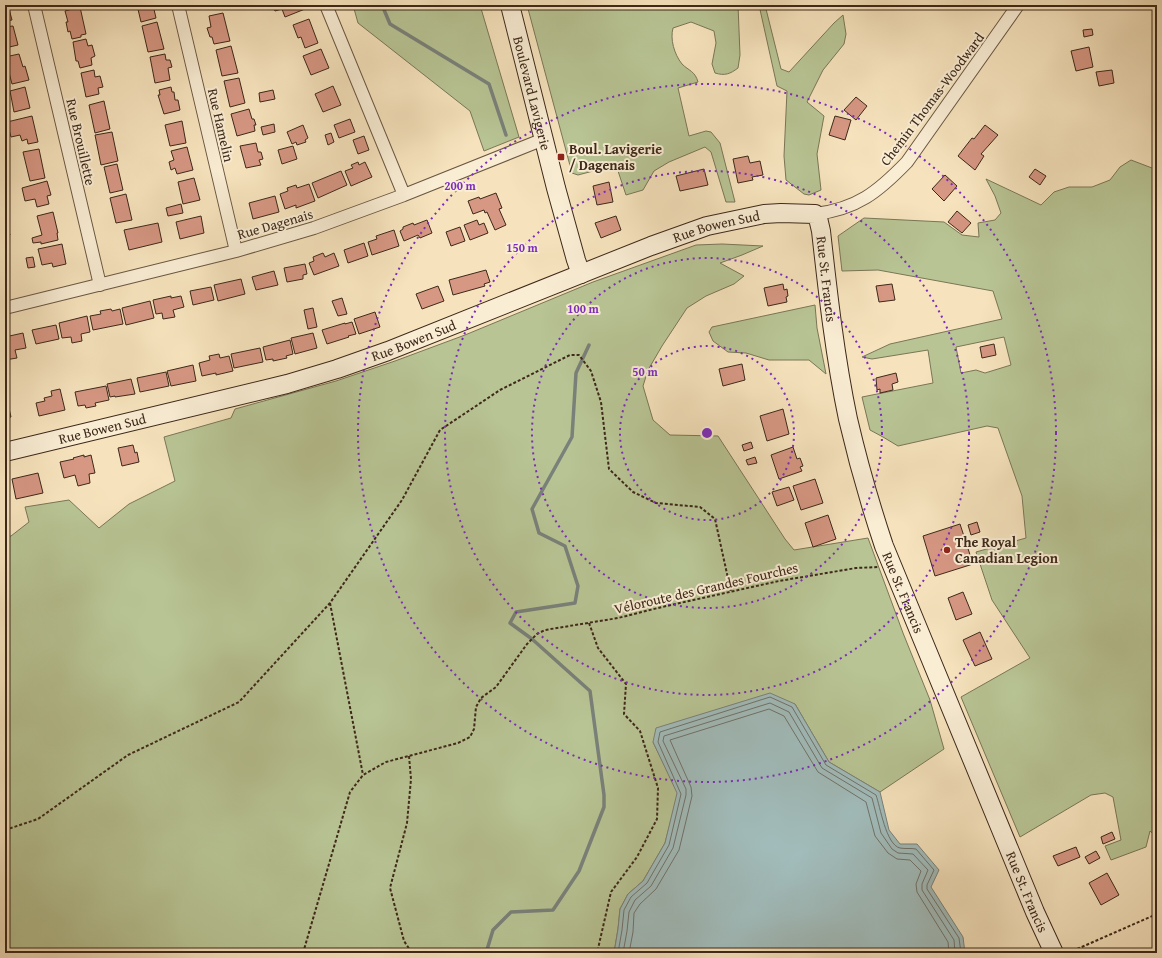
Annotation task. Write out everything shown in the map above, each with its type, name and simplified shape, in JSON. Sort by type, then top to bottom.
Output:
[{"type":"street","name":"Rue Brouillette","points":[[34,5],[100,285]]},
{"type":"street","name":"Rue Hamelin","points":[[178,5],[236,251]]},
{"type":"street","points":[[326,5],[404,195]]},
{"type":"street","name":"Boulevard Lavigerie","points":[[510,5],[544,139],[581,274]]},
{"type":"street","name":"Chemin Thomas-Woodward","points":[[815,214],[830,212],[852,206],[865,199],[889,181],[907,162],[1018,5]]},
{"type":"street","name":"Rue Dagenais","points":[[5,308],[270,242],[314,228],[404,195],[544,139]]},
{"type":"street","name":"Rue Bowen Sud","points":[[5,452],[287,384],[323,373],[388,351],[651,246],[707,226],[781,212],[815,214]]},
{"type":"street","name":"Rue St. Francis","points":[[815,214],[818,218],[821,232],[832,330],[848,417],[866,490],[884,546],[1035,912],[1054,953]]},
{"type":"path","points":[[5,830],[38,819],[128,755],[239,702],[330,604],[402,500],[440,430],[500,390],[570,355],[579,355],[591,371],[601,402],[609,469],[634,492],[656,503],[700,507],[715,519],[730,592]]},
{"type":"path","name":"Véloroute des Grandes Fourches","points":[[409,756],[458,744],[470,737],[474,729],[476,707],[481,698],[496,687],[527,644],[537,634],[545,630],[618,618],[662,606],[786,579],[856,568],[880,567]]},
{"type":"path","points":[[330,604],[363,775]]},
{"type":"path","points":[[589,623],[598,648],[626,684],[624,714],[640,731],[658,788],[657,819],[637,857],[611,892],[597,953]]},
{"type":"path","points":[[303,953],[350,792],[363,775],[386,762],[409,756],[411,779],[407,824],[390,888],[404,941],[412,953]]},
{"type":"path","points":[[1067,953],[1157,914]]},
{"type":"green space","points":[[353,5],[480,5],[519,137],[484,151],[470,111],[358,23]]},
{"type":"green space","points":[[527,5],[738,5],[740,55],[738,68],[730,73],[715,73],[712,64],[716,43],[714,31],[691,22],[673,28],[672,32],[673,46],[679,60],[693,73],[698,82],[678,88],[689,136],[706,131],[711,132],[720,143],[735,202],[726,202],[711,152],[705,147],[669,162],[654,171],[643,190],[626,195],[616,165],[578,175],[572,173]]},
{"type":"green space","points":[[759,5],[765,5],[781,69],[789,72],[843,15],[846,34],[844,44],[823,70],[807,102],[824,116],[817,154],[821,190],[809,195],[804,194],[786,180],[784,156],[787,91],[777,86]]},
{"type":"green space","points":[[1131,160],[1152,168],[1157,167],[1157,837],[1150,831],[1146,847],[1111,860],[1105,846],[1121,840],[1113,797],[1105,793],[1091,795],[1020,837],[961,697],[1030,658],[992,600],[976,552],[1026,538],[1022,496],[998,428],[987,426],[898,446],[870,430],[862,397],[933,383],[928,350],[872,359],[862,357],[890,344],[1002,319],[993,291],[878,270],[842,271],[838,236],[864,218],[944,222],[962,235],[979,237],[978,223],[995,220],[1001,213],[995,196],[986,179],[1041,205],[1054,192],[1069,187],[1092,187],[1110,180],[1120,167]],"holes":[[[1004,337],[1011,365],[985,373],[976,370],[961,373],[956,347]]]},
{"type":"green space","points":[[722,244],[763,246],[720,263],[744,276],[734,284],[706,296],[687,308],[662,346],[648,370],[643,386],[653,420],[670,435],[718,436],[785,539],[794,550],[868,538],[903,633],[930,700],[944,749],[880,792],[829,762],[795,704],[653,742],[678,793],[665,843],[643,881],[628,894],[620,909],[614,953],[5,953],[5,537],[11,536],[29,522],[25,507],[69,500],[99,528],[129,504],[175,481],[164,437],[231,418],[235,409],[336,381],[395,361],[465,335],[593,282],[696,245]]},
{"type":"green space","points":[[815,305],[817,328],[826,374],[809,360],[769,360],[746,353],[728,352],[713,341],[709,332],[712,327]]},
{"type":"water","points":[[770,693],[795,704],[829,762],[880,792],[889,830],[900,844],[917,844],[939,870],[931,887],[963,937],[965,953],[614,953],[620,909],[628,894],[643,881],[665,843],[677,793],[653,742],[656,728]]},
{"type":"building","points":[[5,5],[8,5],[12,20],[5,21]]},
{"type":"building","points":[[137,5],[153,5],[156,18],[141,22]]},
{"type":"building","points":[[207,5],[222,5],[208,9]]},
{"type":"building","points":[[272,5],[304,5],[305,9],[285,17],[282,9],[275,11]]},
{"type":"building","points":[[80,7],[86,34],[72,39],[70,31],[68,32],[66,22],[68,22],[65,11]]},
{"type":"building","points":[[223,13],[230,41],[214,44],[207,28],[211,27],[209,16]]},
{"type":"building","points":[[309,19],[318,43],[305,48],[301,37],[298,38],[293,25]]},
{"type":"building","points":[[157,22],[164,49],[148,52],[142,26]]},
{"type":"building","points":[[13,26],[18,45],[5,48],[5,27]]},
{"type":"building","points":[[1092,29],[1093,35],[1084,37],[1083,30]]},
{"type":"building","points":[[86,39],[88,46],[92,45],[95,56],[91,58],[92,65],[80,68],[78,61],[76,61],[73,42]]},
{"type":"building","points":[[231,46],[238,73],[222,76],[216,50]]},
{"type":"building","points":[[1089,47],[1093,67],[1076,71],[1071,51]]},
{"type":"building","points":[[321,49],[329,68],[311,75],[303,56]]},
{"type":"building","points":[[19,54],[23,67],[25,66],[29,80],[12,84],[5,57]]},
{"type":"building","points":[[165,54],[166,60],[170,60],[172,67],[168,68],[170,80],[155,83],[150,57]]},
{"type":"building","points":[[94,70],[95,77],[100,76],[103,87],[98,88],[99,94],[86,97],[81,73]]},
{"type":"building","points":[[1112,70],[1114,83],[1099,86],[1096,72]]},
{"type":"building","points":[[239,78],[245,103],[230,107],[224,81]]},
{"type":"building","points":[[333,86],[341,105],[323,112],[315,94]]},
{"type":"building","points":[[25,87],[30,108],[14,112],[10,91]]},
{"type":"building","points":[[171,87],[172,92],[174,92],[175,100],[178,100],[180,110],[164,114],[158,95],[160,95],[159,90]]},
{"type":"building","points":[[273,90],[275,99],[260,102],[259,93]]},
{"type":"building","points":[[856,97],[867,106],[856,120],[844,110]]},
{"type":"building","points":[[104,101],[110,129],[95,133],[89,105]]},
{"type":"building","points":[[249,109],[252,119],[254,119],[256,125],[254,125],[255,131],[237,136],[231,114]]},
{"type":"building","points":[[32,116],[38,142],[28,144],[27,139],[22,141],[20,135],[11,137],[7,122]]},
{"type":"building","points":[[835,116],[851,120],[845,140],[829,135]]},
{"type":"building","points":[[350,119],[355,132],[339,138],[334,125]]},
{"type":"building","points":[[182,121],[186,143],[170,146],[165,125]]},
{"type":"building","points":[[274,124],[275,132],[263,135],[261,127]]},
{"type":"building","points":[[303,125],[308,138],[305,140],[306,142],[297,145],[296,142],[292,144],[287,132]]},
{"type":"building","points":[[985,125],[998,135],[981,154],[984,156],[975,170],[958,156],[972,138],[974,139]]},
{"type":"building","points":[[112,132],[118,161],[101,165],[95,135]]},
{"type":"building","points":[[331,133],[334,142],[328,145],[325,135]]},
{"type":"building","points":[[364,136],[369,150],[358,154],[353,140]]},
{"type":"building","points":[[256,143],[258,152],[261,152],[263,159],[259,160],[261,165],[246,168],[240,146]]},
{"type":"building","points":[[293,146],[297,159],[282,164],[278,150]]},
{"type":"building","points":[[187,147],[193,170],[177,174],[175,168],[171,170],[169,162],[174,160],[171,151]]},
{"type":"building","points":[[39,149],[45,178],[30,181],[23,152]]},
{"type":"building","points":[[748,156],[750,163],[760,161],[763,175],[752,177],[753,180],[738,183],[733,159]]},
{"type":"building","points":[[358,162],[359,165],[365,162],[372,177],[351,186],[345,171],[353,168],[351,165]]},
{"type":"building","points":[[117,164],[123,190],[110,193],[104,167]]},
{"type":"building","points":[[704,169],[708,185],[680,191],[676,176]]},
{"type":"building","points":[[1035,169],[1046,176],[1040,185],[1029,177]]},
{"type":"building","points":[[341,171],[347,185],[318,198],[312,183]]},
{"type":"building","points":[[945,175],[957,186],[944,201],[932,189]]},
{"type":"building","points":[[194,178],[200,200],[183,204],[178,182]]},
{"type":"building","points":[[47,181],[51,195],[47,196],[49,204],[37,207],[35,199],[25,201],[22,188]]},
{"type":"building","points":[[609,182],[613,202],[597,205],[593,186]]},
{"type":"building","points":[[309,184],[315,201],[296,208],[296,205],[285,209],[280,194],[288,191],[287,188],[296,185],[297,188]]},
{"type":"building","points":[[496,193],[502,208],[499,209],[506,225],[495,230],[487,212],[485,213],[484,210],[473,214],[468,201],[479,197],[480,199]]},
{"type":"building","points":[[126,194],[132,220],[116,223],[110,198]]},
{"type":"building","points":[[275,196],[279,212],[253,219],[249,203]]},
{"type":"building","points":[[181,204],[183,213],[168,216],[166,208]]},
{"type":"building","points":[[957,211],[971,223],[962,233],[948,222]]},
{"type":"building","points":[[53,212],[58,233],[58,240],[41,244],[41,242],[33,243],[32,238],[42,235],[37,216]]},
{"type":"building","points":[[201,216],[204,233],[180,239],[176,222]]},
{"type":"building","points":[[616,216],[621,230],[601,238],[595,223]]},
{"type":"building","points":[[427,220],[432,233],[420,238],[418,235],[404,241],[400,231],[403,227]]},
{"type":"building","points":[[477,220],[479,225],[484,223],[488,233],[470,240],[464,225]]},
{"type":"building","points":[[6,222],[10,235],[5,236],[5,223]]},
{"type":"building","points":[[158,223],[162,242],[129,250],[124,230]]},
{"type":"building","points":[[460,227],[465,241],[451,246],[446,232]]},
{"type":"building","points":[[394,230],[399,246],[372,255],[368,242],[377,239],[376,236]]},
{"type":"building","points":[[364,243],[368,256],[348,263],[344,250]]},
{"type":"building","points":[[62,244],[66,264],[53,267],[52,263],[42,265],[38,249]]},
{"type":"building","points":[[323,253],[325,257],[334,253],[339,266],[314,275],[309,263],[314,261],[313,257]]},
{"type":"building","points":[[33,257],[35,267],[28,268],[26,258]]},
{"type":"building","points":[[305,264],[307,274],[303,275],[303,279],[287,282],[284,268]]},
{"type":"building","points":[[486,270],[490,282],[484,284],[485,286],[453,295],[449,280]]},
{"type":"building","points":[[274,271],[278,285],[256,290],[252,277]]},
{"type":"building","points":[[241,279],[245,294],[218,301],[214,285]]},
{"type":"building","points":[[783,284],[784,290],[787,289],[787,302],[768,306],[764,288]]},
{"type":"building","points":[[892,284],[895,300],[879,302],[876,286]]},
{"type":"building","points":[[438,286],[444,301],[422,309],[416,294]]},
{"type":"building","points":[[211,287],[214,300],[193,305],[190,291]]},
{"type":"building","points":[[171,296],[171,298],[181,296],[184,307],[173,310],[175,317],[163,319],[162,313],[156,314],[153,300]]},
{"type":"building","points":[[342,298],[347,314],[338,316],[332,301]]},
{"type":"building","points":[[150,301],[154,318],[126,325],[122,308]]},
{"type":"building","points":[[313,308],[317,327],[308,329],[304,310]]},
{"type":"building","points":[[111,309],[112,311],[120,309],[123,324],[93,330],[90,316],[101,314],[100,311]]},
{"type":"building","points":[[375,312],[380,327],[359,334],[354,319]]},
{"type":"building","points":[[87,316],[90,332],[81,334],[82,341],[72,343],[71,337],[62,338],[59,323]]},
{"type":"building","points":[[352,322],[356,334],[327,344],[322,330]]},
{"type":"building","points":[[56,325],[59,339],[36,344],[32,330]]},
{"type":"building","points":[[23,333],[26,348],[15,350],[17,358],[5,360],[5,337]]},
{"type":"building","points":[[313,333],[317,348],[295,354],[291,338]]},
{"type":"building","points":[[290,340],[293,354],[286,356],[287,358],[273,361],[273,359],[266,360],[263,347]]},
{"type":"building","points":[[994,344],[996,355],[982,358],[980,347]]},
{"type":"building","points":[[260,348],[263,362],[234,368],[231,354]]},
{"type":"building","points":[[219,354],[220,358],[229,356],[233,371],[216,375],[216,373],[202,376],[199,363],[210,360],[209,356]]},
{"type":"building","points":[[742,364],[745,380],[723,386],[719,369]]},
{"type":"building","points":[[193,365],[196,381],[171,386],[167,371]]},
{"type":"building","points":[[166,372],[169,386],[140,392],[137,378]]},
{"type":"building","points":[[896,373],[898,382],[892,384],[893,390],[880,393],[880,389],[877,390],[876,378]]},
{"type":"building","points":[[131,379],[135,394],[110,397],[107,384]]},
{"type":"building","points":[[106,386],[109,400],[95,403],[96,406],[86,408],[85,405],[78,406],[75,392]]},
{"type":"building","points":[[60,389],[65,410],[39,416],[36,403],[45,401],[44,398],[52,396],[51,391]]},
{"type":"building","points":[[8,404],[11,417],[5,418],[5,405]]},
{"type":"building","points":[[783,409],[789,434],[767,441],[760,416]]},
{"type":"building","points":[[751,442],[753,448],[744,451],[742,445]]},
{"type":"building","points":[[133,445],[135,453],[137,452],[139,462],[122,466],[118,448]]},
{"type":"building","points":[[793,447],[797,459],[800,458],[803,466],[800,467],[802,471],[779,479],[771,455]]},
{"type":"building","points":[[84,455],[84,457],[91,455],[95,473],[89,474],[90,483],[78,486],[75,475],[64,478],[60,462]]},
{"type":"building","points":[[755,457],[757,463],[748,465],[746,460]]},
{"type":"building","points":[[38,473],[43,493],[16,499],[12,479]]},
{"type":"building","points":[[815,479],[823,503],[801,510],[793,486]]},
{"type":"building","points":[[789,487],[794,500],[777,506],[772,492]]},
{"type":"building","points":[[828,515],[836,539],[813,547],[805,523]]},
{"type":"building","points":[[977,522],[980,532],[971,535],[968,525]]},
{"type":"building","name":"The Royal Canadian Legion","points":[[960,524],[973,564],[935,576],[923,536]]},
{"type":"building","points":[[963,592],[972,614],[956,620],[948,598]]},
{"type":"building","points":[[980,632],[992,659],[975,666],[963,640]]},
{"type":"building","points":[[1112,832],[1115,839],[1103,844],[1101,837]]},
{"type":"building","points":[[1076,847],[1080,857],[1058,866],[1053,856]]},
{"type":"building","points":[[1096,851],[1100,858],[1089,864],[1085,857]]},
{"type":"building","points":[[1107,873],[1119,895],[1101,905],[1089,883]]},
{"type":"waterway","points":[[382,5],[390,24],[489,84],[506,135]]},
{"type":"waterway","points":[[486,953],[493,930],[511,912],[553,910],[579,871],[604,807],[604,795],[590,691],[532,639],[510,623],[516,612],[575,603],[578,586],[565,546],[539,533],[532,509],[572,437],[576,373],[589,345]]},
{"type":"place","name":"Boul. Lavigerie / Dagenais","points":[[561,157]]},
{"type":"place","name":"The Royal Canadian Legion","points":[[947,550]]}]
